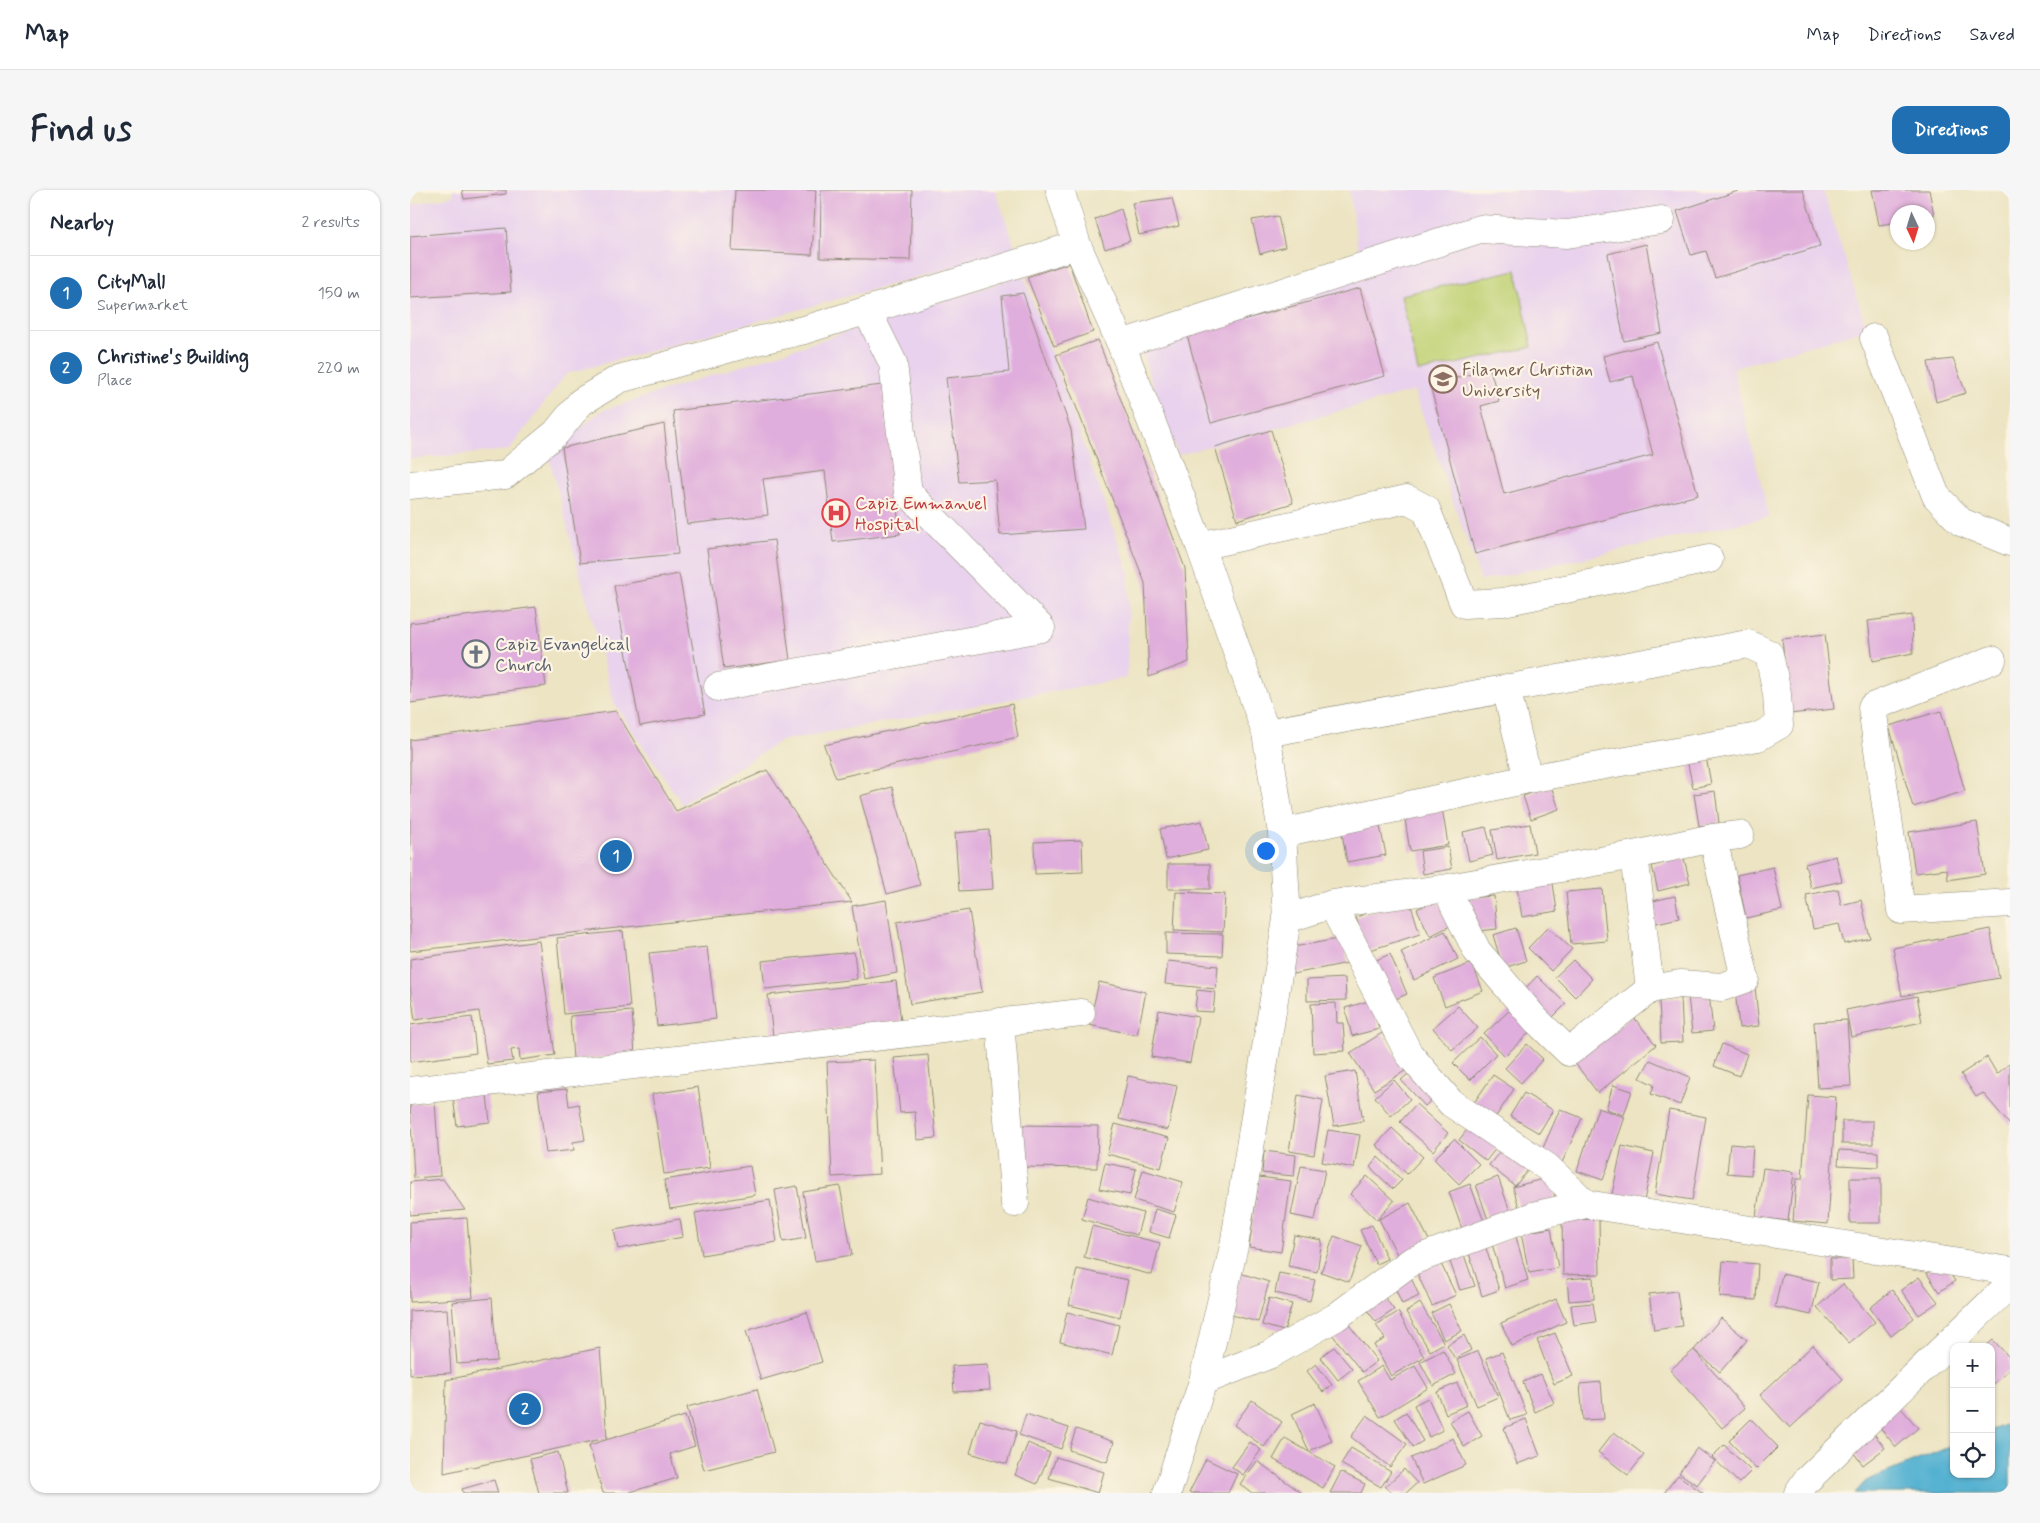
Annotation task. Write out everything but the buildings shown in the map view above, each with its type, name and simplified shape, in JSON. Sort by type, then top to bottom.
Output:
[{"type":"street","points":[[1060,190],[1077,245],[1121,344],[1200,546],[1266,733],[1282,833],[1287,919],[1234,1246],[1203,1381],[1167,1493]]},
{"type":"street","points":[[1121,344],[1480,229],[1566,234],[1661,220]]},
{"type":"street","points":[[410,485],[505,475],[556,433],[580,402],[618,379],[752,342],[804,330],[1077,245]]},
{"type":"street","points":[[718,687],[1041,628],[908,493],[893,363],[866,311]]},
{"type":"street","points":[[1874,338],[1936,496],[1961,522],[2010,542]]},
{"type":"street","points":[[1200,546],[1407,499],[1426,509],[1464,604],[1503,602],[1708,560]]},
{"type":"street","points":[[1266,733],[1748,644],[1768,654],[1777,694],[1778,725],[1758,737],[1528,778],[1282,833]]},
{"type":"street","points":[[1992,660],[1872,707],[1901,910],[2010,903]]},
{"type":"street","points":[[1506,688],[1528,778]]},
{"type":"street","points":[[1287,919],[1332,904],[1448,888],[1634,855],[1713,838],[1740,835]]},
{"type":"street","points":[[1448,888],[1454,905],[1477,951],[1535,1019],[1569,1052],[1650,990],[1680,984],[1722,987],[1745,979],[1713,838]]},
{"type":"street","points":[[1634,855],[1650,990]]},
{"type":"street","points":[[1332,904],[1409,1054],[1451,1103],[1547,1167],[1586,1204]]},
{"type":"street","points":[[410,1091],[1081,1013]]},
{"type":"street","points":[[1000,1022],[1015,1203]]},
{"type":"street","points":[[1203,1381],[1279,1349],[1336,1317],[1412,1261],[1533,1216],[1586,1204],[2010,1271]]},
{"type":"street","points":[[1798,1493],[1806,1482],[2010,1284]]},
{"type":"shaded area","points":[[453,190],[995,190],[1016,250],[566,374],[509,450],[410,459],[410,205],[453,196]]},
{"type":"shaded area","name":"Filamer Christian University","points":[[1349,190],[1823,190],[1867,329],[1733,368],[1769,517],[1481,581],[1414,391],[1178,455],[1133,330],[1360,263]]},
{"type":"shaded area","name":"Capiz Emmanuel Hospital","points":[[1023,275],[1129,572],[1127,678],[780,741],[682,804],[614,703],[548,454],[601,411]]},
{"type":"green space","points":[[1516,270],[1532,347],[1418,372],[1401,295]]},
{"type":"water","points":[[2010,1423],[2010,1493],[1855,1493],[1866,1481],[1950,1447],[1950,1478],[1995,1478],[1995,1429]]},
{"type":"place","name":"Filamer Christian University","points":[[1443,379]]},
{"type":"place","name":"Capiz Emmanuel Hospital","points":[[836,513]]},
{"type":"place","name":"Capiz Evangelical Church","points":[[476,654]]},
{"type":"place","name":"CityMall","points":[[616,856]]},
{"type":"place","name":"Christine's Building","points":[[525,1409]]}]
